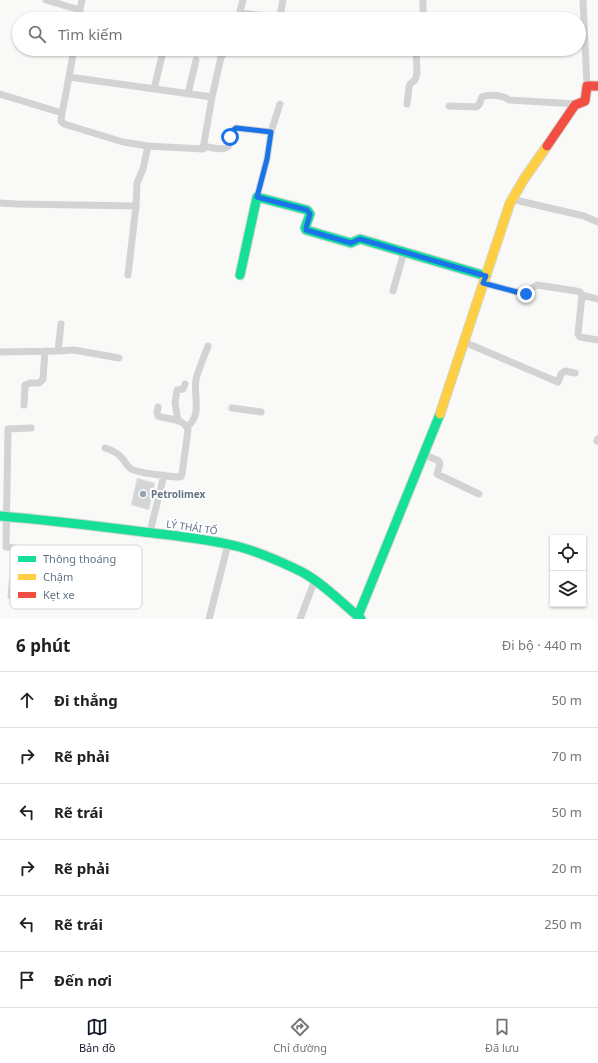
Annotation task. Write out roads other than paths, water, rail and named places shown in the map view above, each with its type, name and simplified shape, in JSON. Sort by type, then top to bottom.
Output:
[{"type":"street","points":[[46,0],[80,10],[82,0]]},
{"type":"street","points":[[240,12],[243,0]]},
{"type":"street","points":[[281,12],[283,0]]},
{"type":"street","points":[[423,0],[423,12]]},
{"type":"street","points":[[583,0],[584,12]]},
{"type":"street","points":[[73,56],[62,113],[61,121],[64,124],[123,142],[148,146],[203,149],[212,97],[222,56]]},
{"type":"street","points":[[154,89],[162,56]]},
{"type":"street","points":[[407,104],[408,87],[415,80],[416,56]]},
{"type":"street","points":[[449,106],[476,107],[479,105],[482,97],[486,96],[504,97],[509,100],[577,104],[585,101],[586,99],[586,56]]},
{"type":"street","points":[[188,94],[196,60]]},
{"type":"street","points":[[69,77],[212,97]]},
{"type":"street","points":[[587,86],[598,86]]},
{"type":"street","points":[[0,94],[62,113]]},
{"type":"street","points":[[240,275],[267,159],[271,132],[280,104]]},
{"type":"street","points":[[359,618],[444,403],[511,199],[577,104]]},
{"type":"street","points":[[203,146],[222,149],[226,148],[228,146],[231,132],[236,128],[271,132]]},
{"type":"street","points":[[128,275],[136,206],[137,183],[143,169],[148,146]]},
{"type":"street","points":[[257,197],[307,210],[310,214],[306,230],[351,243],[360,239],[404,252],[524,294],[537,285],[576,291],[580,292],[582,295],[598,299]]},
{"type":"street","points":[[511,199],[584,216],[598,222]]},
{"type":"street","points":[[0,203],[136,206]]},
{"type":"street","points":[[393,291],[404,252]]},
{"type":"street","points":[[582,295],[579,336],[598,340]]},
{"type":"street","points":[[58,351],[61,324]]},
{"type":"street","points":[[464,342],[558,382],[563,372],[575,373]]},
{"type":"street","points":[[187,427],[191,424],[197,410],[196,381],[208,346]]},
{"type":"street","points":[[0,352],[74,350],[119,358]]},
{"type":"street","points":[[24,405],[25,384],[39,383],[43,379],[45,351]]},
{"type":"street","points":[[178,421],[175,403],[177,390],[183,389],[185,384]]},
{"type":"street","points":[[105,448],[116,452],[128,466],[135,471],[181,477],[188,430],[184,423],[158,416],[158,406]]},
{"type":"street","points":[[232,408],[260,412]]},
{"type":"street","points":[[10,547],[6,547],[3,516],[8,430],[31,428]]},
{"type":"street","points":[[423,454],[439,461],[440,464],[437,474],[479,494]]},
{"type":"street","points":[[150,532],[164,475]]},
{"type":"street","name":"LÝ THÁI TỔ","points":[[3,516],[150,532],[228,544],[251,550],[302,572],[315,580],[359,618]]},
{"type":"street","points":[[209,619],[228,544]]},
{"type":"street","points":[[300,619],[315,580]]},
{"type":"place","name":"Petrolimex","points":[[143,494]]}]
